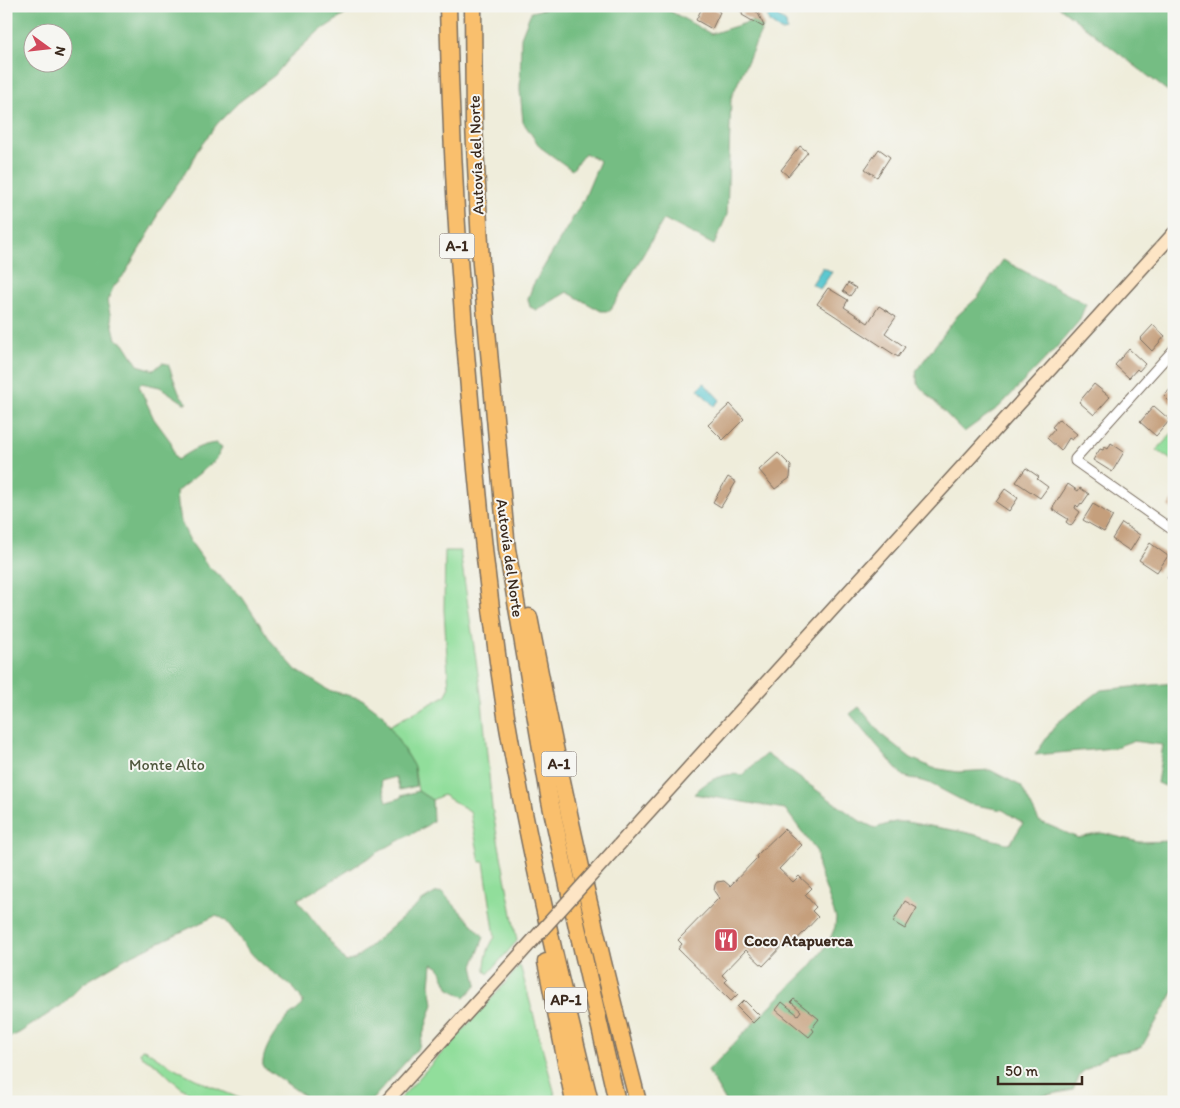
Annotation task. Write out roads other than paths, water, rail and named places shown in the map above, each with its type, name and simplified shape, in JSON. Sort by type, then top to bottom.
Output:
[{"type":"highway","name":"Autovía del Norte","points":[[448,6],[455,215],[460,300],[493,626],[506,716],[542,899],[590,1102]]},
{"type":"highway","name":"Autovía del Norte","points":[[473,6],[474,125],[480,254],[507,549],[550,801],[576,927],[617,1102]]},
{"type":"highway","name":"A-1","points":[[495,423],[517,554],[546,706],[601,956],[638,1102]]},
{"type":"highway","name":"A-1","points":[[542,899],[538,918],[574,1102]]},
{"type":"main road","points":[[386,1102],[1174,233]]},
{"type":"street","points":[[1174,349],[1075,459],[1075,461],[1174,531]]},
{"type":"water","points":[[770,13],[775,14],[786,23],[787,30],[782,31],[769,22],[767,17]]},
{"type":"water","points":[[823,267],[832,272],[820,289],[812,284]]},
{"type":"water","points":[[704,383],[720,400],[714,406],[698,389]]},
{"type":"place","name":"Coco Atapuerca","points":[[726,940]]},
{"type":"park label","name":"Monte Alto","points":[[167,764]]}]
